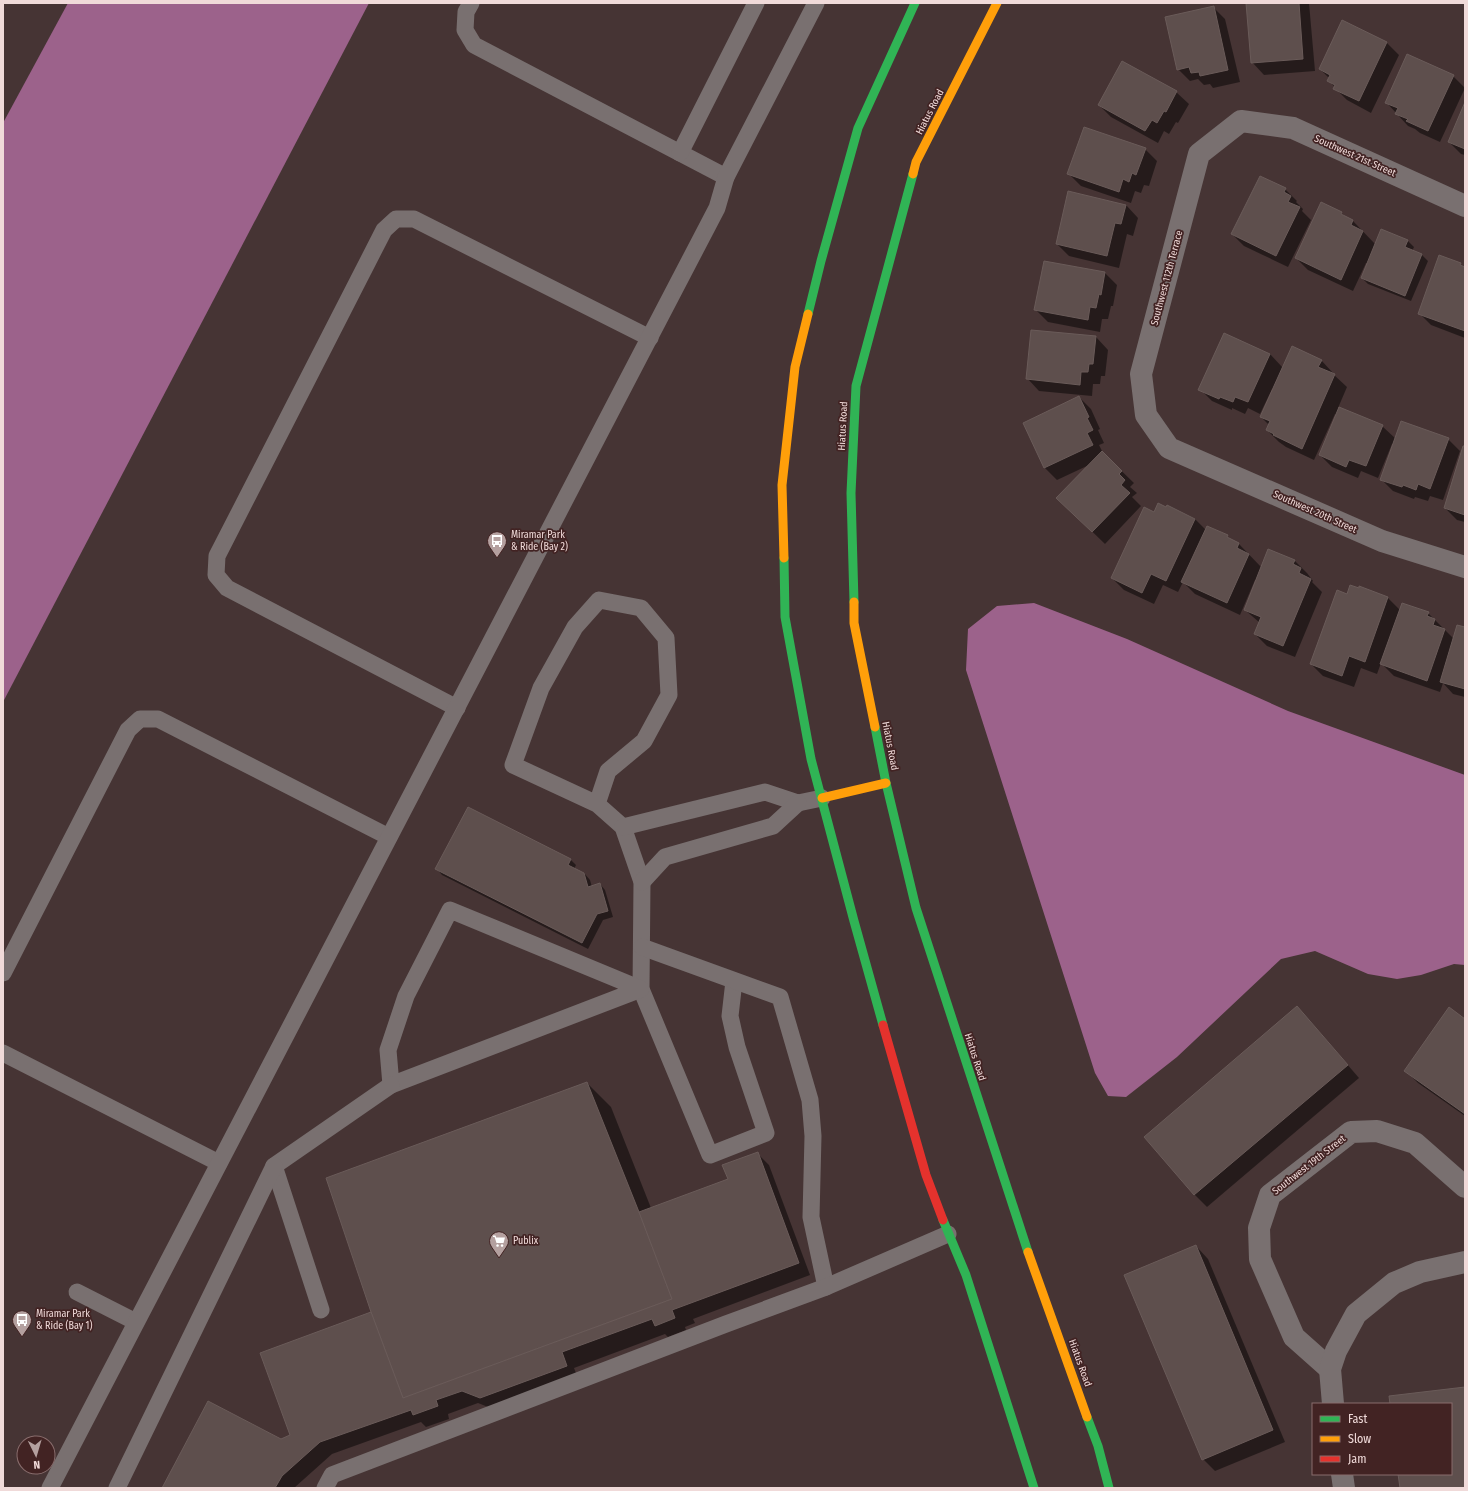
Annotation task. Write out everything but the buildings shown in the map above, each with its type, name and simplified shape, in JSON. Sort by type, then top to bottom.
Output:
[{"type":"main road","points":[[915,3],[858,128],[827,239],[795,367],[782,477],[785,616],[811,759],[854,921],[926,1175],[948,1234],[966,1275],[1034,1488]]},
{"type":"main road","name":"Hiatus Road","points":[[997,3],[916,162],[856,386],[851,493],[854,623],[886,783],[916,908],[1021,1234],[1098,1446],[1110,1488]]},
{"type":"main road","points":[[822,798],[886,783]]},
{"type":"street","name":"Southwest 21st Street","points":[[1241,121],[1293,128],[1465,206]]},
{"type":"street","name":"Southwest 112th Terrace","points":[[1169,448],[1146,415],[1141,374],[1199,154],[1241,121]]},
{"type":"street","name":"Southwest 20th Street","points":[[1169,448],[1382,541],[1465,567]]},
{"type":"street","name":"Southwest 19th Street","points":[[1330,1369],[1294,1337],[1260,1259],[1259,1228],[1270,1195],[1351,1132],[1378,1131],[1415,1143],[1465,1187]]},
{"type":"street","points":[[1333,1403],[1330,1369],[1336,1351],[1356,1314],[1394,1283],[1420,1272],[1465,1262]]},
{"type":"street","points":[[1342,1475],[1344,1488]]},
{"type":"lane","points":[[470,3],[466,12],[465,30],[474,45],[726,178]]},
{"type":"lane","points":[[680,153],[756,3]]},
{"type":"lane","points":[[50,1488],[650,338],[717,208],[726,178],[816,3]]},
{"type":"lane","points":[[456,708],[227,588],[216,575],[217,556],[384,230],[396,219],[414,219],[650,338]]},
{"type":"lane","points":[[597,804],[608,771],[644,741],[669,695],[666,638],[641,608],[599,600],[575,627],[541,688],[513,765],[597,804],[623,827],[642,882],[641,989],[710,1155],[766,1134],[737,1047],[730,1016],[734,981]]},
{"type":"lane","points":[[3,973],[128,730],[140,719],[158,719],[389,837]]},
{"type":"lane","points":[[623,827],[765,792],[798,803],[822,798]]},
{"type":"lane","points":[[642,882],[665,856],[773,826],[798,803]]},
{"type":"lane","points":[[391,1085],[388,1050],[406,996],[450,910],[641,989]]},
{"type":"lane","points":[[642,947],[780,997],[810,1100],[813,1136],[811,1217],[826,1287]]},
{"type":"lane","points":[[117,1488],[274,1166],[391,1085],[641,989]]},
{"type":"lane","points":[[3,1052],[219,1163]]},
{"type":"lane","points":[[274,1166],[321,1310]]},
{"type":"lane","points":[[325,1488],[332,1475],[732,1321],[826,1287],[948,1234]]},
{"type":"lane","points":[[77,1292],[136,1322]]},
{"type":"shaded area","points":[[68,3],[369,3],[3,702],[3,123]]},
{"type":"shaded area","points":[[1034,603],[1127,639],[1288,711],[1465,775],[1465,965],[1454,964],[1421,975],[1397,979],[1368,974],[1315,951],[1281,959],[1177,1057],[1126,1097],[1108,1096],[1095,1073],[966,670],[968,629],[997,606]]},
{"type":"traffic: fast","points":[[808,314],[821,261],[858,128],[915,3]]},
{"type":"traffic: fast","points":[[854,602],[851,493],[856,386],[913,174]]},
{"type":"traffic: fast","points":[[784,558],[785,617],[811,759],[883,1025]]},
{"type":"traffic: fast","points":[[875,727],[886,783],[916,908],[1028,1252]]},
{"type":"traffic: fast","points":[[943,1220],[966,1275],[1034,1488]]},
{"type":"traffic: fast","points":[[1087,1417],[1098,1446],[1109,1488]]},
{"type":"traffic: slow","points":[[913,174],[916,162],[997,3]]},
{"type":"traffic: slow","points":[[784,558],[782,485],[795,367],[808,314]]},
{"type":"traffic: slow","points":[[854,602],[854,623],[875,727]]},
{"type":"traffic: slow","points":[[822,798],[886,783]]},
{"type":"traffic: slow","points":[[1028,1252],[1087,1417]]},
{"type":"traffic: jam","points":[[883,1025],[926,1175],[943,1220]]},
{"type":"place","name":"Miramar Park & Ride (Bay 2)","points":[[497,558]]},
{"type":"place","name":"Publix","points":[[499,1258]]},
{"type":"place","name":"Miramar Park & Ride (Bay 1)","points":[[22,1337]]}]
